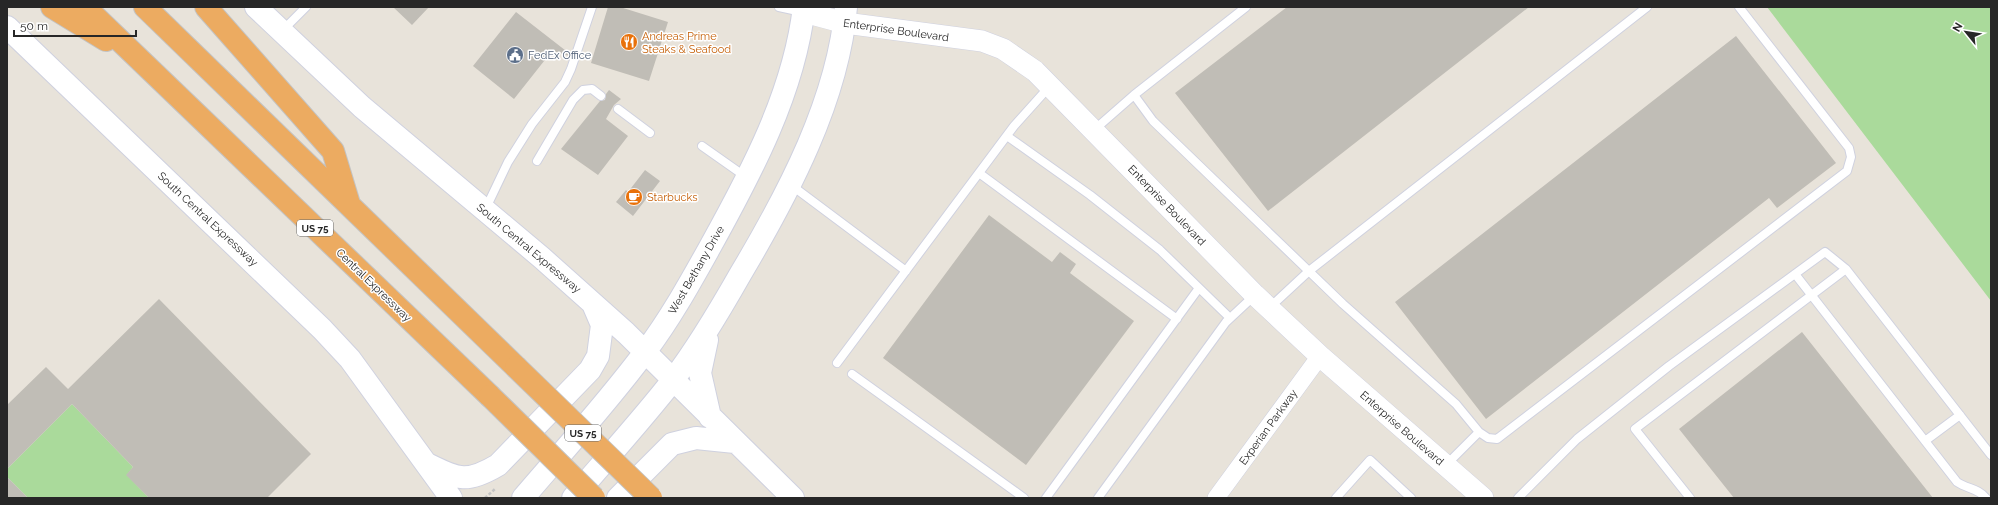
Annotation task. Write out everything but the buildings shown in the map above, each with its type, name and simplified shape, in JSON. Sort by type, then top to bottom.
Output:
[{"type":"highway","points":[[52,7],[140,61]]},
{"type":"highway","name":"Central Expressway","points":[[84,7],[490,396],[594,498]]},
{"type":"highway","name":"US 75","points":[[145,7],[650,498]]},
{"type":"highway","points":[[206,7],[333,151],[349,205]]},
{"type":"main road","name":"South Central Expressway","points":[[256,7],[362,107],[592,302],[793,498]]},
{"type":"main road","name":"West Bethany Drive","points":[[523,498],[645,353],[686,290],[746,177],[779,106],[796,50],[804,9]]},
{"type":"main road","points":[[573,498],[672,380],[711,325],[758,244],[789,184],[824,103],[834,73],[845,15]]},
{"type":"main road","name":"South Central Expressway","points":[[7,27],[322,329],[350,359],[451,498]]},
{"type":"main road","points":[[424,462],[452,476],[465,478],[482,474],[498,465],[590,370],[598,356],[602,325],[592,302]]},
{"type":"main road","points":[[711,325],[700,373],[711,418]]},
{"type":"main road","points":[[618,498],[672,444],[696,438],[735,442]]},
{"type":"street","name":"Enterprise Boulevard","points":[[804,9],[845,15],[982,41],[1003,49],[1035,71],[1262,302],[1320,356],[1483,498]]},
{"type":"street","name":"Experian Parkway","points":[[1216,498],[1320,356]]},
{"type":"lane","points":[[281,32],[306,7]]},
{"type":"lane","points":[[485,211],[494,189],[518,146],[532,124],[565,82],[571,69],[592,7]]},
{"type":"lane","points":[[780,7],[804,9]]},
{"type":"lane","points":[[1093,130],[1134,95],[1246,7]]},
{"type":"lane","points":[[1098,498],[1230,318],[1262,302],[1309,271],[1647,7]]},
{"type":"lane","points":[[1134,95],[1153,121],[1343,304],[1456,404],[1479,432],[1488,438],[1498,440],[1848,171],[1851,157],[1849,148],[1739,7]]},
{"type":"lane","points":[[837,363],[1007,136],[1050,86]]},
{"type":"lane","points":[[537,161],[573,100],[584,90],[592,89],[601,96]]},
{"type":"lane","points":[[618,108],[650,133]]},
{"type":"lane","points":[[1007,136],[1090,195],[1160,250],[1230,318]]},
{"type":"lane","points":[[702,146],[746,177]]},
{"type":"lane","points":[[979,173],[1177,319]]},
{"type":"lane","points":[[789,184],[906,271]]},
{"type":"lane","points":[[1518,498],[1577,439],[1670,366],[1825,252],[1846,269],[1991,455]]},
{"type":"lane","points":[[1690,498],[1635,429],[1846,269]]},
{"type":"lane","points":[[1795,274],[1810,296],[1957,482],[1962,486],[1975,489],[1986,498]]},
{"type":"lane","points":[[1046,498],[1200,288]]},
{"type":"lane","points":[[852,374],[1024,498]]},
{"type":"lane","points":[[1924,441],[1960,415]]},
{"type":"lane","points":[[1445,466],[1479,432]]},
{"type":"lane","points":[[1336,498],[1370,460],[1411,498]]},
{"type":"green space","points":[[1767,7],[1991,7],[1991,301]]},
{"type":"green space","points":[[72,404],[133,467],[127,475],[149,498],[28,498],[7,477],[7,469]]},
{"type":"place","name":"Andreas Prime Steaks & Seafood","points":[[629,42]]},
{"type":"place","name":"FedEx Office","points":[[515,55]]},
{"type":"place","name":"Starbucks","points":[[634,197]]}]
